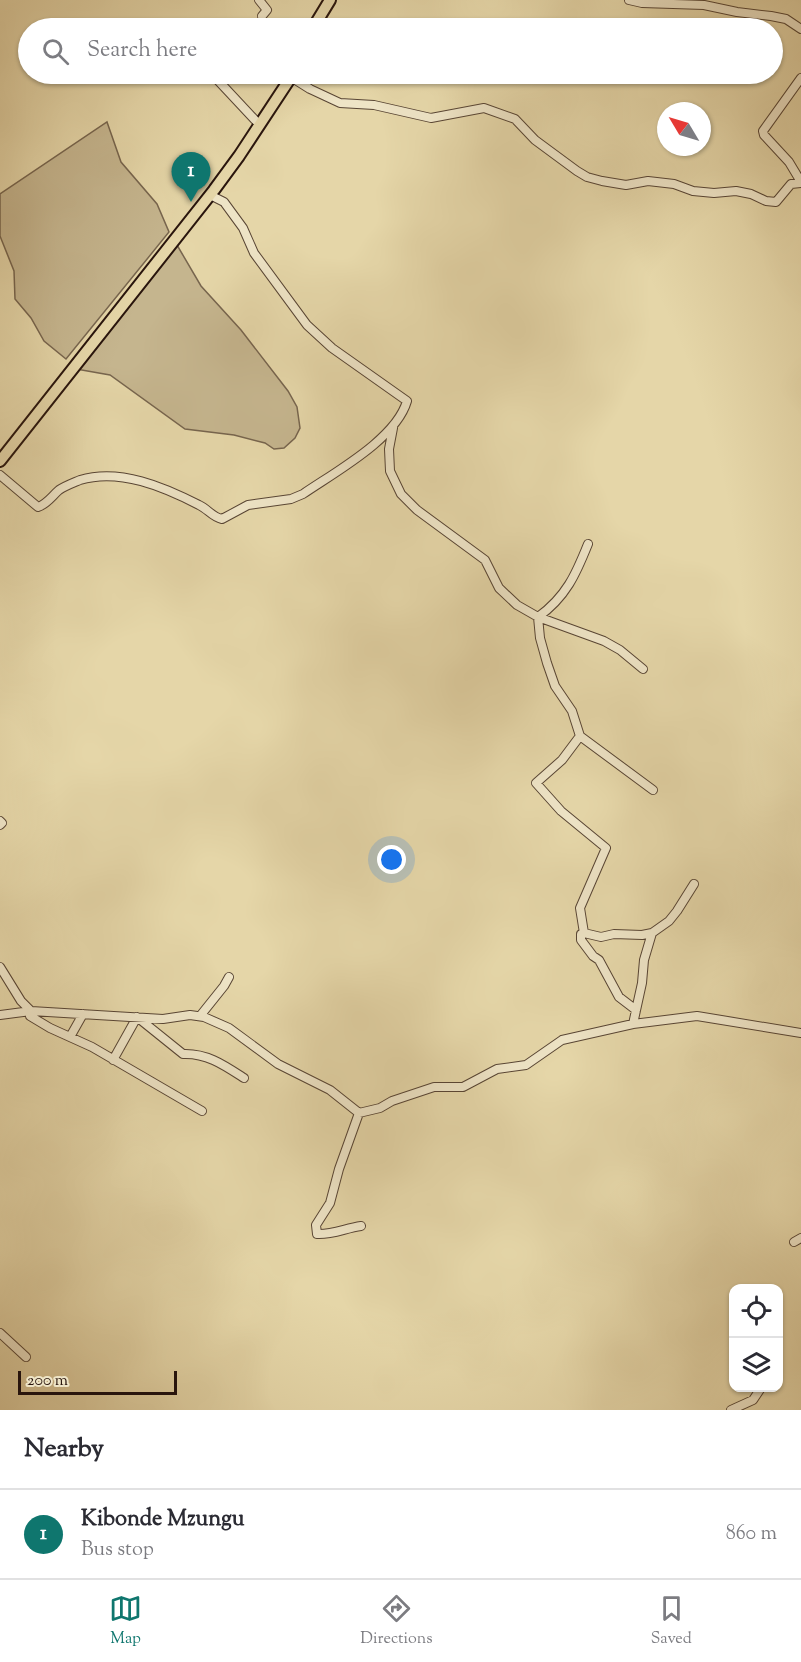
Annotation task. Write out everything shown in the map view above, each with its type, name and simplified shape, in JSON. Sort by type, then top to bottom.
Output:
[{"type":"main road","points":[[319,18],[330,0]]},
{"type":"main road","points":[[327,18],[338,0]]},
{"type":"main road","points":[[0,461],[25,424],[177,232],[255,120],[283,84]]},
{"type":"main road","points":[[177,232],[210,195],[239,156],[284,84]]},
{"type":"main road","points":[[0,450],[25,424]]},
{"type":"street","points":[[259,0],[267,10],[262,16]]},
{"type":"street","points":[[629,0],[642,3],[704,5],[781,18]]},
{"type":"street","points":[[783,18],[801,29]]},
{"type":"street","points":[[303,84],[340,103],[374,105],[431,118],[484,108],[515,119],[535,140],[578,171],[587,177],[602,181],[626,185],[648,182],[674,184],[714,194],[736,191],[776,202],[791,184],[801,182],[789,162],[764,135],[763,131],[801,78]]},
{"type":"street","points":[[221,84],[255,120]]},
{"type":"street","points":[[0,475],[38,507],[44,505],[60,489],[78,481],[94,477],[115,476],[136,480],[172,492],[222,519],[248,505],[291,499],[303,494],[379,441],[393,427],[407,401],[332,348],[307,326],[254,253],[243,228],[224,202],[210,195]]},
{"type":"street","points":[[393,427],[389,449],[390,471],[402,494],[417,510],[485,560],[499,588],[517,605],[538,616],[604,641],[620,650],[643,669]]},
{"type":"street","points":[[538,616],[552,607],[574,578],[588,544]]},
{"type":"street","points":[[538,616],[540,638],[555,686],[572,711],[580,735],[653,790]]},
{"type":"street","points":[[580,735],[562,760],[536,783],[561,811],[606,848],[580,908],[584,933],[581,934],[581,939],[593,956],[599,960],[619,997],[636,1010]]},
{"type":"street","points":[[584,933],[601,937],[614,934],[652,933],[669,921],[694,884]]},
{"type":"street","points":[[633,1024],[644,960],[652,933]]},
{"type":"street","points":[[0,967],[21,1001],[31,1011],[30,1016],[92,1047],[202,1111]]},
{"type":"street","points":[[200,1016],[229,977]]},
{"type":"street","points":[[0,1015],[31,1011],[163,1019],[200,1016],[229,1028],[278,1064],[330,1090],[359,1113]]},
{"type":"street","points":[[70,1037],[83,1014]]},
{"type":"street","points":[[359,1113],[380,1108],[393,1101],[434,1088],[463,1087],[497,1069],[526,1065],[562,1040],[633,1024],[696,1016],[801,1033]]},
{"type":"street","points":[[112,1060],[137,1017]]},
{"type":"street","points":[[137,1017],[183,1054],[195,1053],[216,1060],[244,1078]]},
{"type":"street","points":[[359,1113],[339,1169],[330,1203],[316,1225],[317,1234],[361,1226]]},
{"type":"street","points":[[0,1333],[26,1357]]},
{"type":"street","points":[[731,1410],[753,1400],[758,1392]]},
{"type":"shaded area","points":[[107,122],[121,162],[157,204],[169,232],[66,359],[44,341],[31,318],[15,299],[14,271],[0,236],[0,194]]},
{"type":"shaded area","points":[[177,245],[201,286],[241,330],[288,391],[297,407],[300,428],[295,438],[284,448],[274,449],[265,443],[234,435],[185,429],[110,375],[76,369]]},
{"type":"place","name":"Kibonde Mzungu","points":[[191,202]]}]
